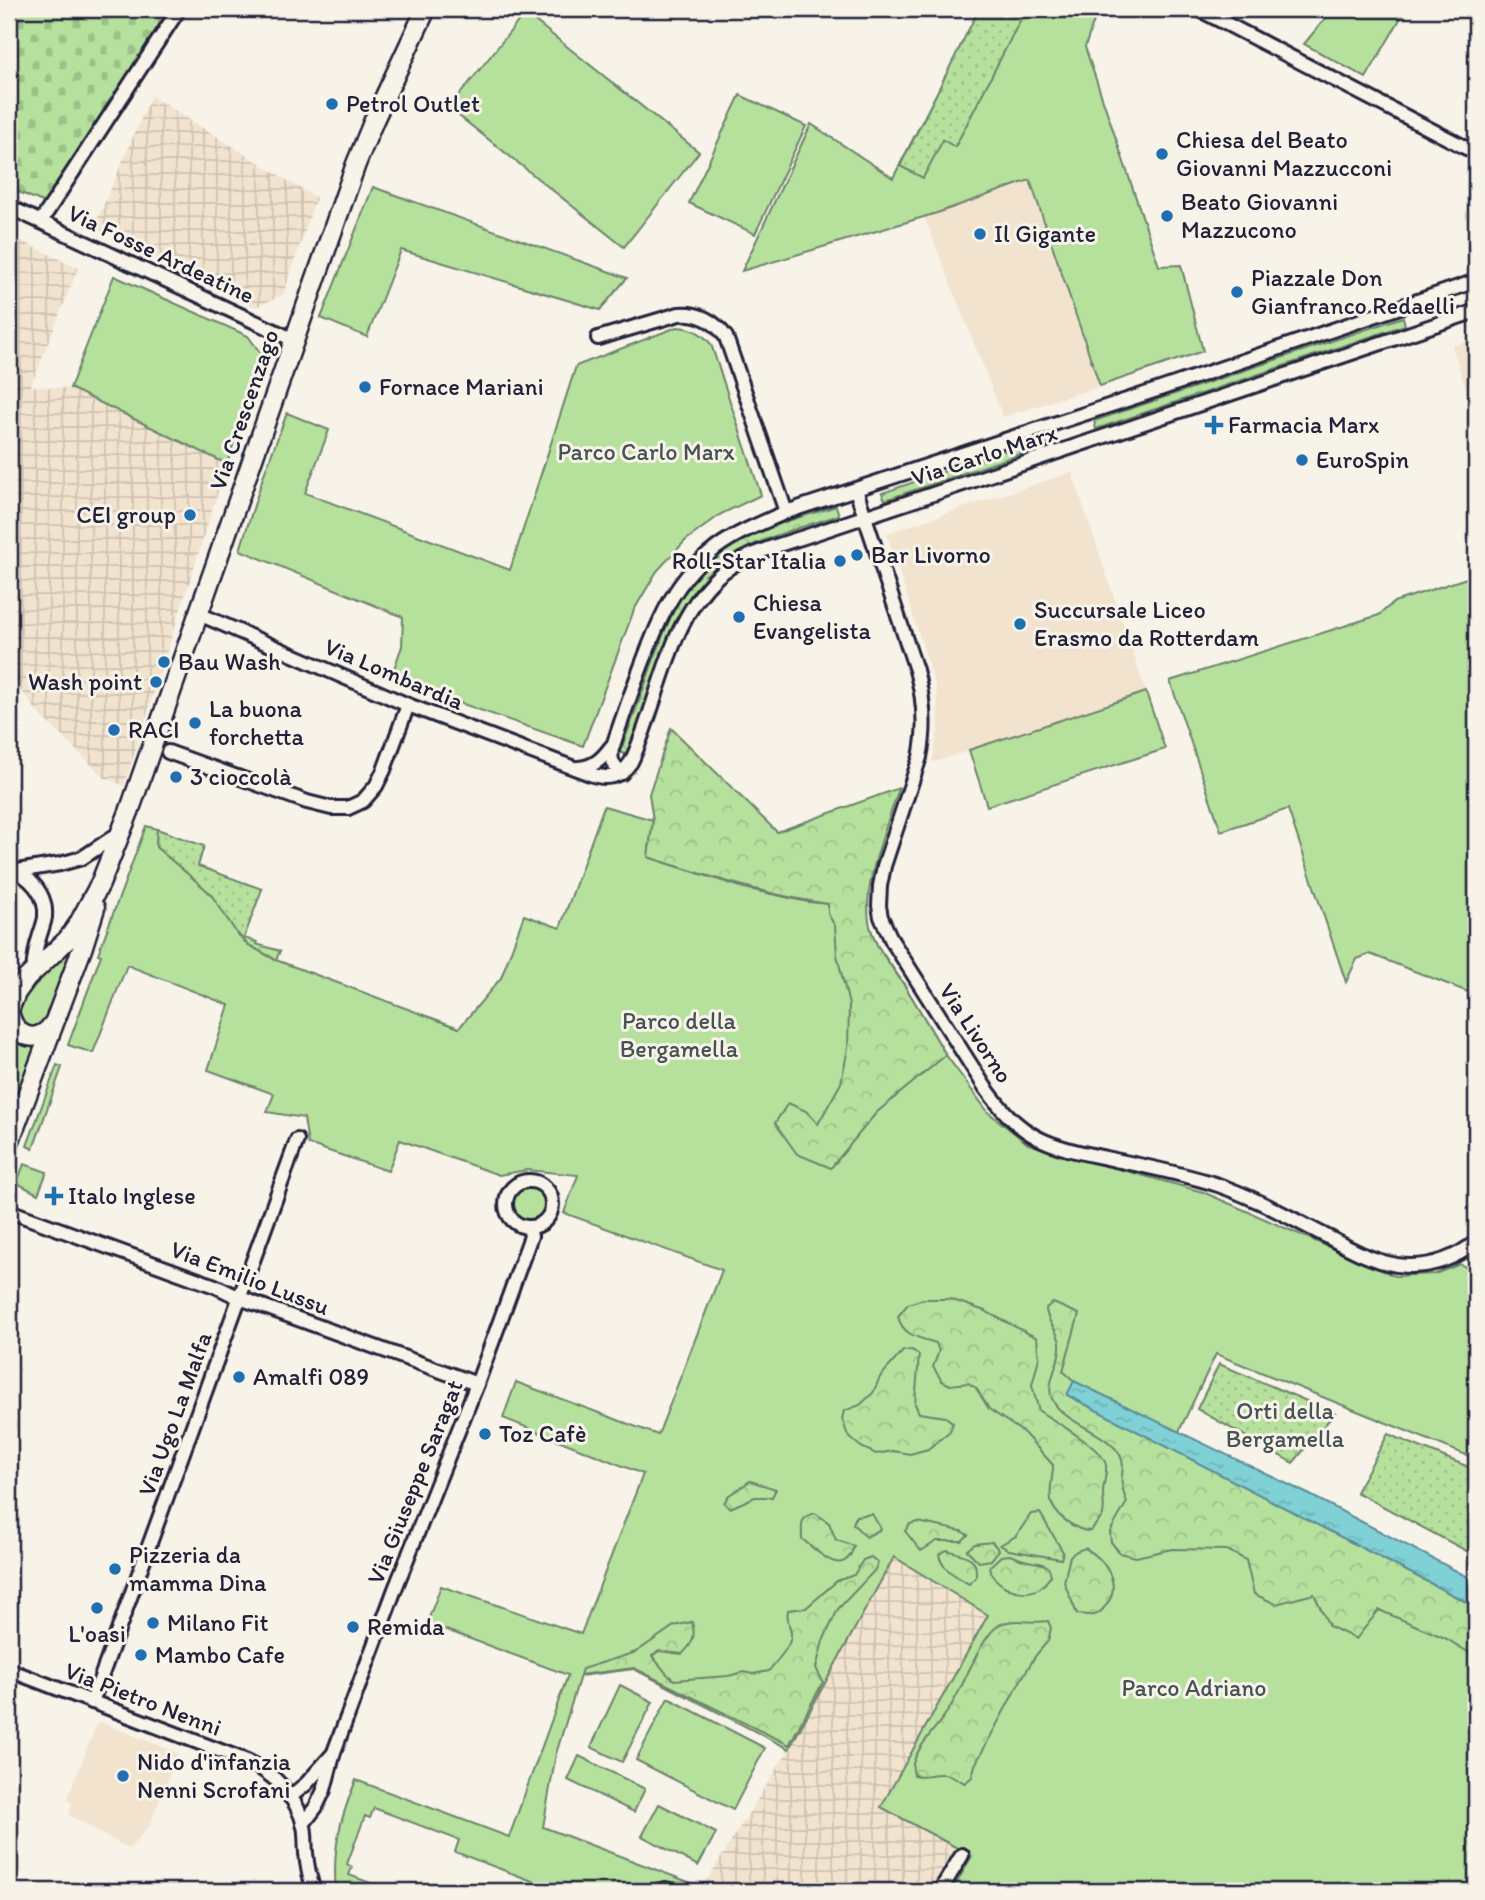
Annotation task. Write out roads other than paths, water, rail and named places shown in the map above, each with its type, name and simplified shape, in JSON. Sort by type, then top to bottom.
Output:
[{"type":"street","points":[[41,221],[178,9]]},
{"type":"street","name":"Via Crescenzago","points":[[100,884],[199,614],[364,145],[426,9]]},
{"type":"street","points":[[1198,9],[1476,153]]},
{"type":"street","name":"Via Fosse Ardeatine","points":[[9,207],[294,341]]},
{"type":"street","name":"Via Carlo Marx","points":[[611,760],[613,744],[655,628],[685,578],[710,552],[728,540],[786,512],[1476,281]]},
{"type":"street","name":"Via Carlo Marx","points":[[622,772],[629,766],[635,754],[682,625],[694,603],[724,571],[743,559],[1476,312]]},
{"type":"street","points":[[598,338],[685,313],[700,316],[716,326],[726,337],[786,512]]},
{"type":"street","name":"Via Livorno","points":[[856,490],[919,681],[924,716],[920,757],[882,874],[878,895],[881,917],[891,941],[999,1106],[1021,1127],[1046,1142],[1076,1152],[1157,1169],[1219,1186],[1254,1200],[1374,1259],[1406,1266],[1436,1264],[1455,1256],[1476,1242]]},
{"type":"street","name":"Via Lombardia","points":[[199,614],[408,705],[574,768]]},
{"type":"street","points":[[168,752],[307,802],[331,808],[348,808],[363,801],[376,786],[408,705]]},
{"type":"street","name":"Via Carlo Marx","points":[[574,768],[586,768],[596,764],[613,744]]},
{"type":"street","points":[[574,768],[597,776],[610,778],[622,772],[611,760],[597,776]]},
{"type":"street","points":[[13,869],[60,864],[82,858],[121,832]]},
{"type":"street","points":[[13,869],[27,876],[37,887],[45,910],[33,971]]},
{"type":"street","points":[[56,1019],[44,1034],[28,1036],[14,1027],[9,1009],[21,986],[33,971],[73,932],[100,884]]},
{"type":"street","points":[[9,1143],[90,928],[100,884]]},
{"type":"street","name":"Via Ugo La Malfa","points":[[92,1702],[297,1140]]},
{"type":"street","name":"Via Emilio Lussu","points":[[9,1211],[477,1384]]},
{"type":"street","name":"Via Giuseppe Saragat","points":[[303,1824],[316,1807],[324,1790],[334,1752],[395,1589],[477,1384],[531,1236],[529,1227]]},
{"type":"street","name":"Via Pietro Nenni","points":[[9,1670],[252,1763],[274,1778],[290,1797]]},
{"type":"street","name":"Via Giuseppe Saragat","points":[[290,1797],[306,1784],[334,1752]]},
{"type":"street","points":[[290,1797],[303,1824],[307,1866],[314,1891]]},
{"type":"street","points":[[940,1891],[962,1855]]},
{"type":"street","points":[[656,1891],[673,1891]]},
{"type":"water","points":[[1074,1381],[1310,1495],[1476,1581],[1476,1607],[1067,1395]]},
{"type":"place","name":"Petrol Outlet","points":[[332,104]]},
{"type":"place","name":"Chiesa del Beato Giovanni Mazzucconi","points":[[1162,154]]},
{"type":"place","name":"Beato Giovanni Mazzucono","points":[[1167,216]]},
{"type":"place","name":"Il Gigante","points":[[980,234]]},
{"type":"place","name":"Piazzale Don Gianfranco Redaelli","points":[[1237,292]]},
{"type":"place","name":"Fornace Mariani","points":[[365,387]]},
{"type":"place","name":"Farmacia Marx","points":[[1214,425]]},
{"type":"place","name":"EuroSpin","points":[[1302,460]]},
{"type":"place","name":"CEI group","points":[[190,515]]},
{"type":"place","name":"Bar Livorno","points":[[857,555]]},
{"type":"place","name":"Roll-Star Italia","points":[[840,561]]},
{"type":"place","name":"Chiesa Evangelista","points":[[739,617]]},
{"type":"place","name":"Succursale Liceo Erasmo da Rotterdam","points":[[1020,624]]},
{"type":"place","name":"Bau Wash","points":[[164,662]]},
{"type":"place","name":"Wash point","points":[[156,682]]},
{"type":"place","name":"La buona forchetta","points":[[195,723]]},
{"type":"place","name":"RACI","points":[[114,730]]},
{"type":"place","name":"3 cioccolà","points":[[176,777]]},
{"type":"place","name":"Italo Inglese","points":[[54,1196]]},
{"type":"place","name":"Amalfi 089","points":[[239,1377]]},
{"type":"place","name":"Toz Cafè","points":[[485,1434]]},
{"type":"place","name":"Pizzeria da mamma Dina","points":[[115,1569]]},
{"type":"place","name":"L'oasi","points":[[97,1608]]},
{"type":"place","name":"Milano Fit","points":[[153,1623]]},
{"type":"place","name":"Remida","points":[[353,1627]]},
{"type":"place","name":"Mambo Cafe","points":[[141,1655]]},
{"type":"place","name":"Nido d'infanzia Nenni Scrofani","points":[[123,1776]]},
{"type":"park label","name":"Parco Carlo Marx","points":[[646,452]]},
{"type":"park label","name":"Parco della Bergamella","points":[[679,1035]]},
{"type":"park label","name":"Orti della Bergamella","points":[[1285,1425]]},
{"type":"park label","name":"Parco Adriano","points":[[1194,1688]]}]
